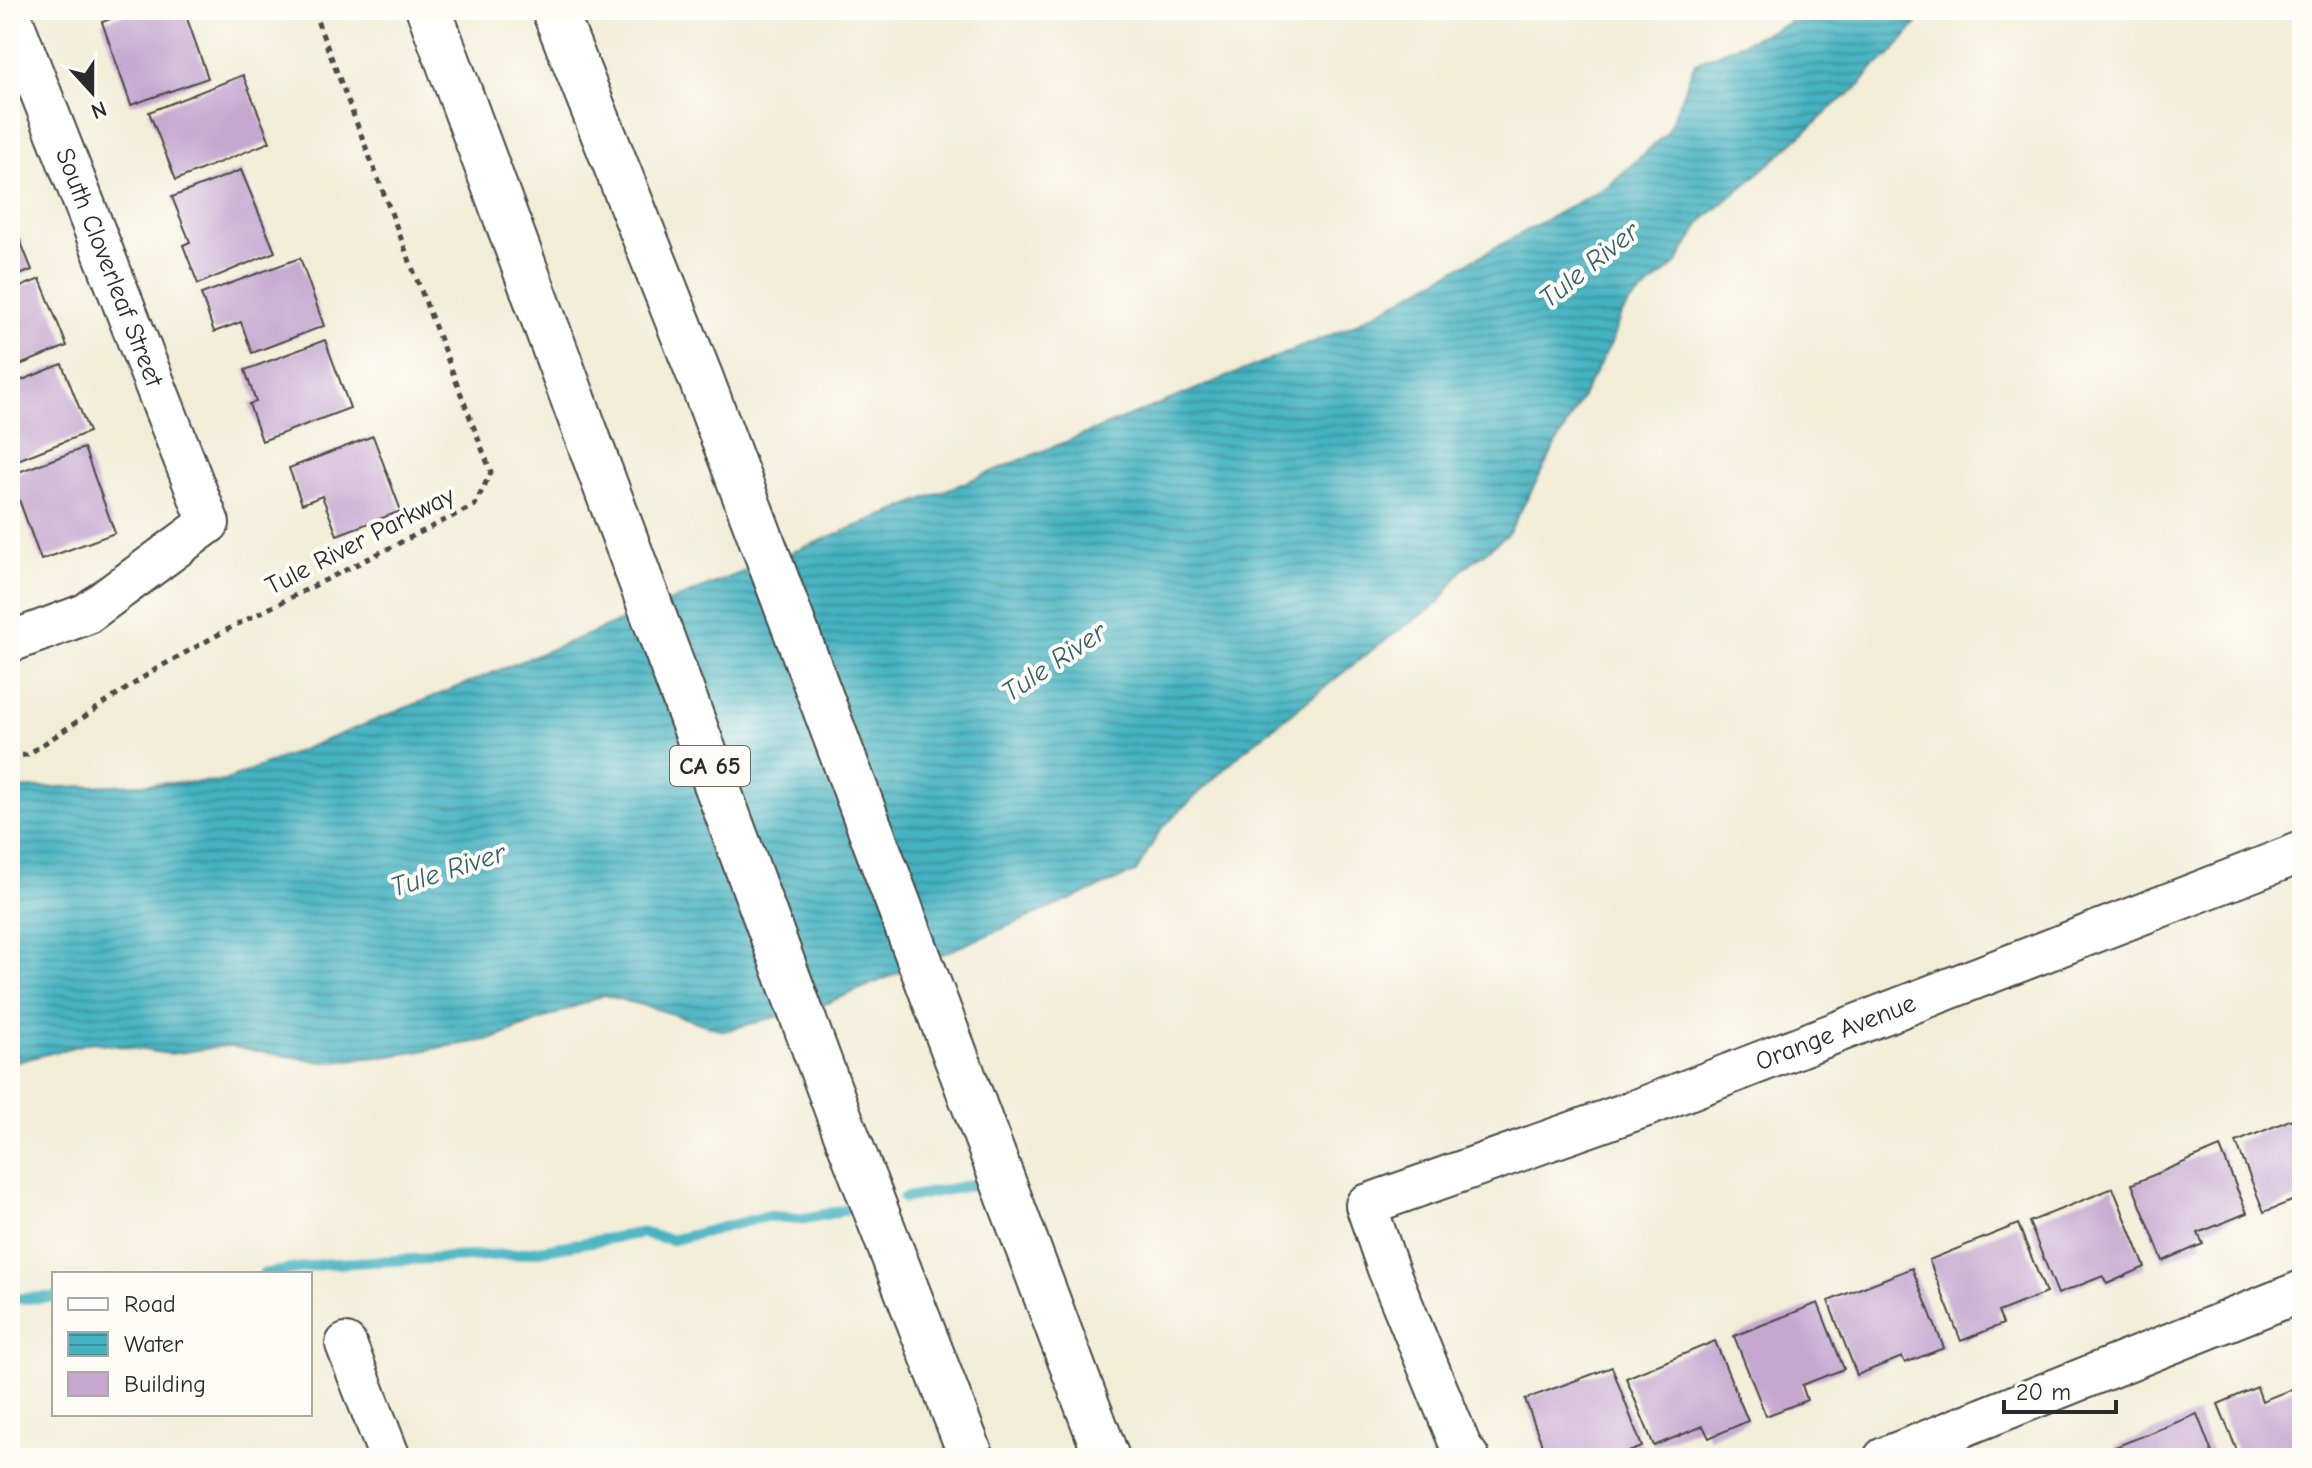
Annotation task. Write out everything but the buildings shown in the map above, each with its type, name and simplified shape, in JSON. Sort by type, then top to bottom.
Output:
[{"type":"highway","name":"CA 65","points":[[429,10],[843,1126],[972,1458]]},
{"type":"highway","points":[[554,10],[701,379],[1107,1458]]},
{"type":"street","name":"South Cloverleaf Street","points":[[10,14],[209,523],[86,614],[10,642]]},
{"type":"street","name":"Orange Avenue","points":[[1469,1458],[1461,1447],[1388,1269],[1366,1205],[1644,1107],[2302,852]]},
{"type":"street","points":[[1884,1458],[2302,1291]]},
{"type":"street","points":[[346,1344],[390,1458]]},
{"type":"path","name":"Tule River Parkway","points":[[10,756],[27,755],[156,669],[232,627],[475,505],[491,472],[313,10]]},
{"type":"water","name":"Tule River","points":[[1796,10],[1932,10],[1923,16],[1889,57],[1874,67],[1859,87],[1702,221],[1677,263],[1629,304],[1508,534],[1462,570],[1439,603],[1381,643],[1241,753],[1161,829],[1136,872],[825,1004],[724,1031],[604,995],[493,1039],[390,1056],[324,1062],[226,1046],[170,1054],[92,1042],[10,1064],[10,789],[224,781],[1348,328],[1608,186],[1667,133],[1695,63],[1787,24]]},
{"type":"waterway","points":[[904,1198],[972,1185]]},
{"type":"waterway","points":[[276,1272],[325,1264],[518,1254],[642,1233],[672,1240],[768,1216],[803,1219],[846,1210]]},
{"type":"waterway","points":[[10,1299],[52,1297]]}]
